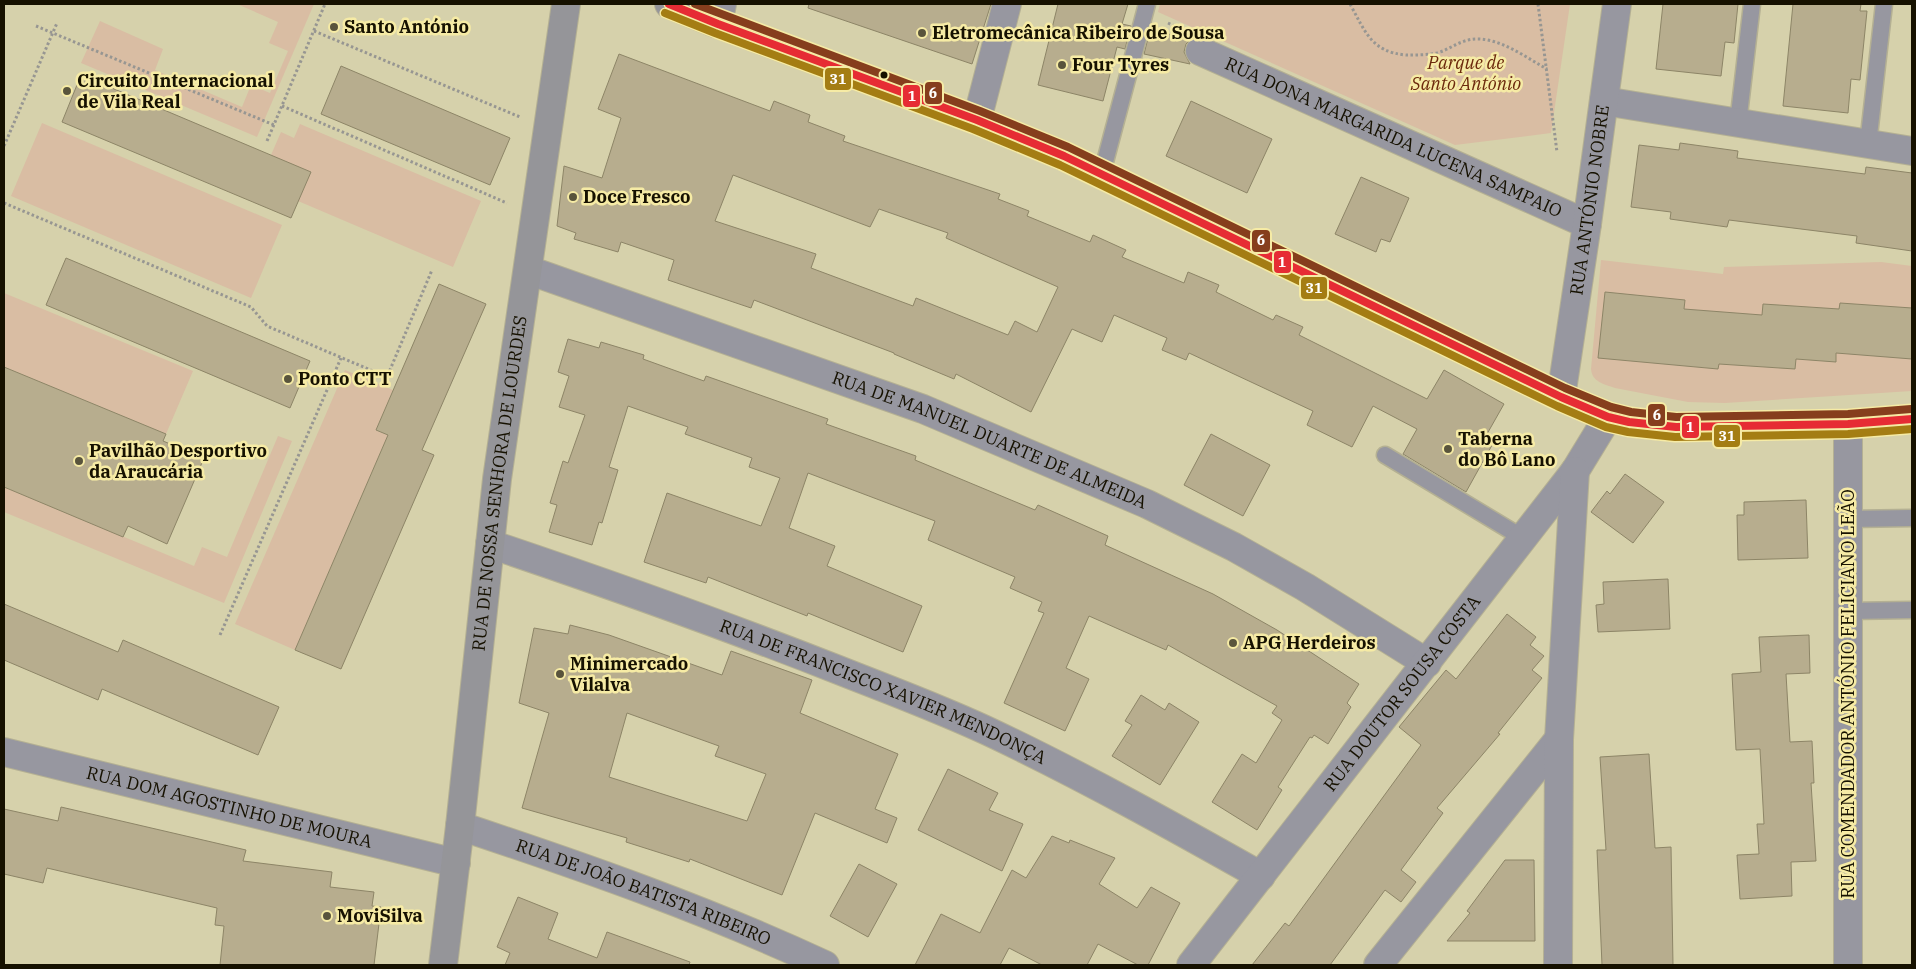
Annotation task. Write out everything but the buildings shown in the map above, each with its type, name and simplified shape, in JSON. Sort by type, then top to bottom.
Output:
[{"type":"street","name":"RUA DE NOSSA SENHORA DE LOURDES","points":[[443,965],[456,863],[497,479],[566,4]]},
{"type":"street","points":[[669,4],[720,14],[1102,173],[1561,397],[1608,417],[1629,422],[1676,427],[1848,424],[1912,418]]},
{"type":"street","points":[[977,120],[1007,4]]},
{"type":"street","name":"RUA ANTÓNIO NOBRE","points":[[1561,397],[1617,4]]},
{"type":"street","name":"RUA DONA MARGARIDA LUCENA SAMPAIO","points":[[1200,51],[1587,224]]},
{"type":"street","points":[[1604,101],[1912,151]]},
{"type":"street","name":"RUA DE MANUEL DUARTE DE ALMEIDA","points":[[528,270],[923,409],[1148,504],[1234,547],[1304,587],[1427,663]]},
{"type":"street","name":"RUA DOUTOR SOUSA COSTA","points":[[1191,965],[1574,471],[1608,417]]},
{"type":"street","name":"RUA COMENDADOR ANTÓNIO FELICIANO LEÃO","points":[[1848,424],[1848,965]]},
{"type":"street","points":[[1558,965],[1559,739],[1574,471]]},
{"type":"street","name":"RUA DE FRANCISCO XAVIER MENDONÇA","points":[[490,544],[657,601],[793,652],[994,734],[1126,800],[1261,876]]},
{"type":"street","points":[[1378,965],[1559,739]]},
{"type":"street","name":"RUA DOM AGOSTINHO DE MOURA","points":[[4,752],[456,863]]},
{"type":"street","name":"RUA DE JOÃO BATISTA RIBEIRO","points":[[460,826],[583,867],[752,933],[825,965]]},
{"type":"lane","points":[[1102,173],[1147,4]]},
{"type":"lane","points":[[1738,123],[1752,4]]},
{"type":"lane","points":[[1868,144],[1884,4]]},
{"type":"lane","points":[[1385,455],[1523,538]]},
{"type":"lane","points":[[1848,519],[1912,518]]},
{"type":"lane","points":[[1848,611],[1912,610]]},
{"type":"path","points":[[267,141],[326,4]]},
{"type":"path","points":[[1350,4],[1366,33],[1374,43],[1383,49],[1397,54],[1437,53],[1464,41],[1475,39],[1489,40],[1515,51],[1547,69]]},
{"type":"path","points":[[1538,4],[1556,152]]},
{"type":"path","points":[[4,146],[57,23]]},
{"type":"path","points":[[36,26],[274,125]]},
{"type":"path","points":[[314,31],[525,120]]},
{"type":"path","points":[[282,106],[514,206]]},
{"type":"path","points":[[4,203],[251,307],[267,326],[387,377],[432,270]]},
{"type":"path","points":[[220,635],[341,358]]},
{"type":"green space","points":[[237,4],[314,4],[257,137],[81,63],[100,21],[163,49],[155,70],[242,107],[251,85],[270,93],[288,51],[269,43],[278,22]]},
{"type":"green space","name":"Parque de Santo António","points":[[1160,4],[1570,4],[1551,133],[1455,145],[1158,12]]},
{"type":"green space","points":[[42,123],[282,225],[251,298],[11,196]]},
{"type":"green space","points":[[300,124],[481,201],[453,267],[298,201],[271,155],[281,132],[294,138]]},
{"type":"green space","points":[[1601,260],[1723,274],[1724,267],[1881,262],[1912,266],[1912,391],[1725,403],[1688,402],[1603,384],[1596,380],[1591,369]]},
{"type":"green space","points":[[4,293],[193,371],[166,434],[4,367]]},
{"type":"green space","points":[[345,370],[393,390],[376,430],[388,435],[295,650],[235,624]]},
{"type":"green space","points":[[278,436],[292,441],[224,603],[4,512],[4,487],[194,566],[202,547],[227,557]]},
{"type":"transit line","name":"1","points":[[669,4],[977,120],[1064,156],[1561,397],[1608,417],[1629,422],[1676,427],[1848,424],[1912,419]]},
{"type":"transit line","name":"6","points":[[695,4],[980,111],[1068,147],[1565,388],[1611,407],[1631,412],[1676,417],[1848,414],[1911,409]]},
{"type":"transit line","name":"31","points":[[665,13],[973,129],[1060,165],[1557,406],[1606,427],[1628,432],[1675,437],[1848,434],[1912,429]]},
{"type":"place","name":"Santo António","points":[[334,27]]},
{"type":"place","name":"Eletromecânica Ribeiro de Sousa","points":[[922,33]]},
{"type":"place","name":"Four Tyres","points":[[1062,65]]},
{"type":"place","name":"Circuito Internacional de Vila Real","points":[[67,91]]},
{"type":"place","name":"Doce Fresco","points":[[573,197]]},
{"type":"place","name":"Ponto CTT","points":[[288,379]]},
{"type":"place","name":"Taberna do Bô Lano","points":[[1448,449]]},
{"type":"place","name":"Pavilhão Desportivo da Araucária","points":[[79,461]]},
{"type":"place","name":"APG Herdeiros","points":[[1233,643]]},
{"type":"place","name":"Minimercado Vilalva","points":[[560,674]]},
{"type":"place","name":"MoviSilva","points":[[327,916]]}]
